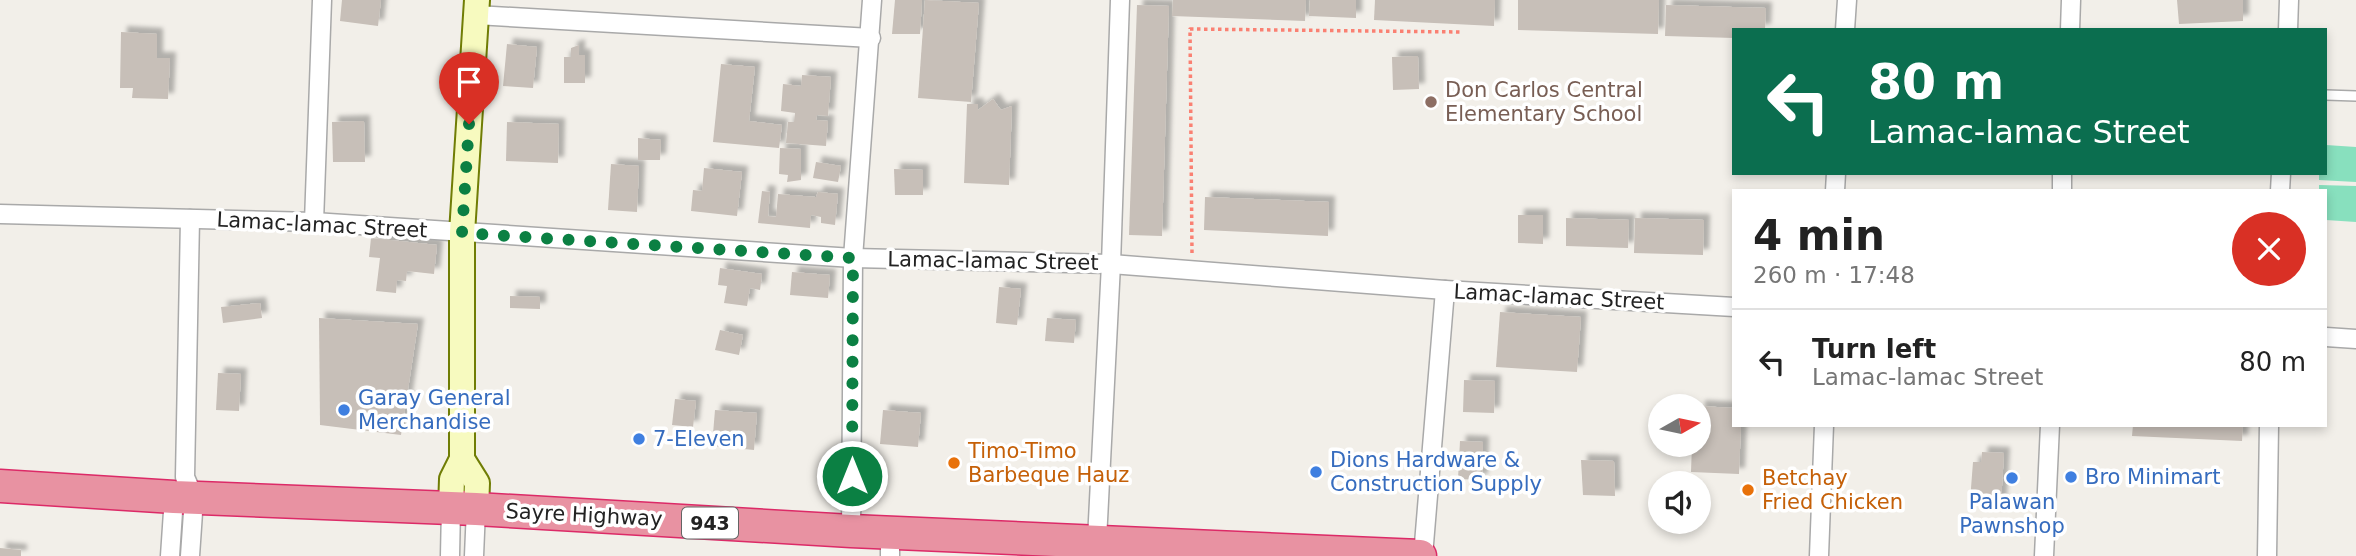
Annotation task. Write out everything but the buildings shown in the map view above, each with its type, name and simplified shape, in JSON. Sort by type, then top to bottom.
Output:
[{"type":"highway","name":"Sayre Highway","points":[[0,486],[184,491],[851,531],[890,544],[1097,540],[1422,556]]},
{"type":"main road","points":[[463,508],[452,479],[462,459],[462,233],[476,7]]},
{"type":"street","points":[[314,222],[322,0]]},
{"type":"street","points":[[851,531],[853,258],[872,0]]},
{"type":"street","points":[[1097,540],[1111,264],[1120,0]]},
{"type":"street","points":[[1845,28],[1847,0]]},
{"type":"street","points":[[2070,28],[2071,0]]},
{"type":"street","points":[[2288,28],[2289,0]]},
{"type":"street","points":[[476,7],[871,38]]},
{"type":"street","name":"Lamac-lamac Street","points":[[0,214],[314,222],[853,258],[1111,264],[1445,290],[1732,307]]},
{"type":"street","points":[[190,219],[184,491],[190,556]]},
{"type":"street","points":[[1422,556],[1445,290]]},
{"type":"street","points":[[2327,337],[2356,339]]},
{"type":"street","points":[[1819,556],[1824,427]]},
{"type":"street","points":[[2043,556],[2050,427]]},
{"type":"street","points":[[2267,556],[2269,427]]},
{"type":"street","points":[[170,556],[184,491]]},
{"type":"street","points":[[450,556],[463,508]]},
{"type":"street","points":[[463,508],[474,556]]},
{"type":"lane","points":[[2327,95],[2356,96]]},
{"type":"path","points":[[1193,270],[1190,29],[1461,32]]},
{"type":"green space","points":[[2327,145],[2356,147],[2356,182],[2319,180],[2319,175],[2327,175]]},
{"type":"green space","points":[[2319,185],[2356,186],[2356,222],[2327,220],[2327,189],[2319,189]]},
{"type":"place","name":"Don Carlos Central Elementary School","points":[[1431,102]]},
{"type":"place","name":"Garay General Merchandise","points":[[344,410]]},
{"type":"place","name":"7-Eleven","points":[[639,439]]},
{"type":"place","name":"Timo-Timo Barbeque Hauz","points":[[954,463]]},
{"type":"place","name":"Dions Hardware & Construction Supply","points":[[1316,472]]},
{"type":"place","name":"Bro Minimart","points":[[2071,477]]},
{"type":"place","name":"Palawan Pawnshop","points":[[2012,478]]},
{"type":"place","name":"Betchay Fried Chicken","points":[[1748,490]]},
{"type":"route","points":[[469,124],[462,233],[853,258],[852,476]]}]
